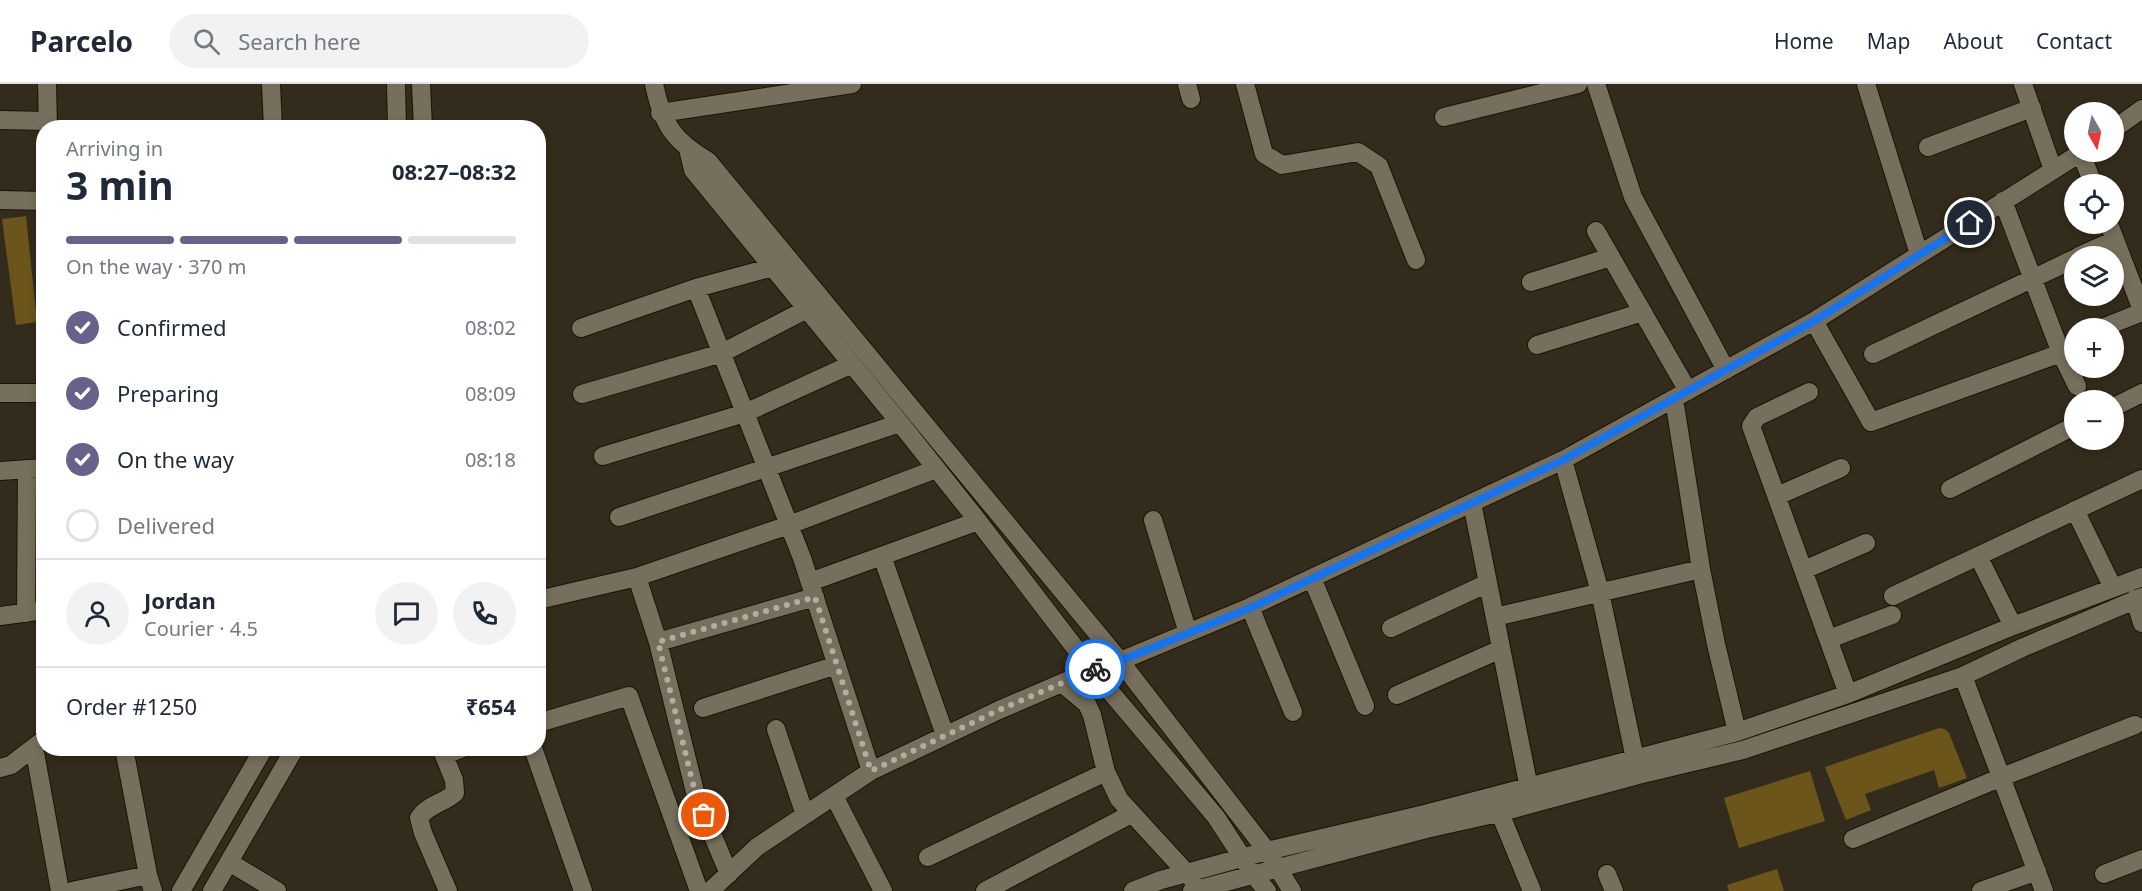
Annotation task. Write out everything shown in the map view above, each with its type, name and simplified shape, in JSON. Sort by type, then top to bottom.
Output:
[{"type":"street","points":[[46,84],[48,120]]},
{"type":"street","points":[[271,84],[273,120]]},
{"type":"street","points":[[396,84],[397,120]]},
{"type":"street","points":[[421,84],[423,120]]},
{"type":"street","points":[[654,84],[660,113],[667,126],[688,149],[708,161],[1120,661],[1267,851],[1292,891]]},
{"type":"street","points":[[660,113],[852,84]]},
{"type":"street","points":[[1245,84],[1264,154],[1282,165],[1358,152],[1379,166],[1416,260]]},
{"type":"street","points":[[1444,117],[1578,84]]},
{"type":"street","points":[[1596,84],[1633,197],[1726,370]]},
{"type":"street","points":[[1866,84],[1919,254]]},
{"type":"street","points":[[2023,84],[2054,170]]},
{"type":"street","points":[[1928,147],[2032,108]]},
{"type":"street","points":[[2124,122],[2142,109]]},
{"type":"street","points":[[0,120],[36,123]]},
{"type":"street","points":[[688,149],[693,170],[900,423],[1092,670],[1216,817],[1253,874],[1267,891]]},
{"type":"street","points":[[710,891],[757,847],[871,771],[945,735],[1092,670],[1120,661],[1250,608],[1563,460],[1814,321],[2066,162]]},
{"type":"street","points":[[0,200],[36,201]]},
{"type":"street","points":[[2003,201],[2033,279],[2064,345]]},
{"type":"street","points":[[1596,231],[1643,312],[1681,395],[1701,569],[1737,732]]},
{"type":"street","points":[[2093,246],[2109,234]]},
{"type":"street","points":[[2113,234],[2142,311],[2124,319]]},
{"type":"street","points":[[1532,282],[1611,257]]},
{"type":"street","points":[[1873,354],[2064,264]]},
{"type":"street","points":[[581,328],[696,288],[773,267]]},
{"type":"street","points":[[696,288],[789,525],[871,771]]},
{"type":"street","points":[[582,394],[722,353],[807,309]]},
{"type":"street","points":[[1537,345],[1643,312]]},
{"type":"street","points":[[1814,321],[1871,422],[2064,347]]},
{"type":"street","points":[[603,456],[745,412],[852,364]]},
{"type":"street","points":[[2075,378],[2077,386]]},
{"type":"street","points":[[0,393],[36,393]]},
{"type":"street","points":[[1809,393],[1757,417],[1751,426],[1848,694]]},
{"type":"street","points":[[2124,402],[2142,393]]},
{"type":"street","points":[[619,517],[900,423]]},
{"type":"street","points":[[1950,489],[2064,431]]},
{"type":"street","points":[[1563,460],[1600,592],[1635,759]]},
{"type":"street","points":[[1777,496],[1840,468]]},
{"type":"street","points":[[0,471],[35,469],[35,611],[0,616]]},
{"type":"street","points":[[546,598],[637,577],[789,525],[936,469]]},
{"type":"street","points":[[1893,596],[2142,479]]},
{"type":"street","points":[[1472,503],[1531,795]]},
{"type":"street","points":[[2075,510],[2113,588]]},
{"type":"street","points":[[1153,519],[1188,633]]},
{"type":"street","points":[[658,642],[812,590],[882,556],[978,521]]},
{"type":"street","points":[[1804,570],[1866,543]]},
{"type":"street","points":[[882,556],[945,735]]},
{"type":"street","points":[[1978,556],[2013,626]]},
{"type":"street","points":[[1495,617],[1701,569]]},
{"type":"street","points":[[637,577],[658,642],[696,796],[729,874]]},
{"type":"street","points":[[1062,683],[1087,704],[1092,715],[1106,772],[1119,799],[1186,873],[1196,890],[1426,829],[1635,759],[1737,732],[1848,694],[2013,626],[2142,577]]},
{"type":"street","points":[[1312,578],[1365,706]]},
{"type":"street","points":[[1391,628],[1488,583]]},
{"type":"street","points":[[1531,795],[1638,775],[1743,750],[1963,676],[2139,598],[2142,623]]},
{"type":"street","points":[[1250,608],[1293,712]]},
{"type":"street","points":[[1829,639],[1892,615]]},
{"type":"street","points":[[1397,695],[1502,649]]},
{"type":"street","points":[[703,708],[837,665]]},
{"type":"street","points":[[1963,676],[2044,891]]},
{"type":"street","points":[[546,721],[629,696],[699,891]]},
{"type":"street","points":[[1853,839],[2135,725]]},
{"type":"street","points":[[776,729],[805,815]]},
{"type":"street","points":[[0,768],[10,765],[36,745]]},
{"type":"street","points":[[41,756],[60,891]]},
{"type":"street","points":[[72,891],[151,883],[126,756]]},
{"type":"street","points":[[181,891],[259,756]]},
{"type":"street","points":[[212,891],[290,756]]},
{"type":"street","points":[[445,756],[454,780],[454,793],[449,798],[424,810],[419,818],[423,833],[448,891]]},
{"type":"street","points":[[536,756],[583,891]]},
{"type":"street","points":[[928,857],[1106,772]]},
{"type":"street","points":[[834,796],[883,891]]},
{"type":"street","points":[[1133,891],[1161,880],[1267,851],[1496,805]]},
{"type":"street","points":[[1496,805],[1532,891]]},
{"type":"street","points":[[986,891],[1131,814]]},
{"type":"street","points":[[2104,874],[2142,859]]},
{"type":"street","points":[[230,862],[277,891]]},
{"type":"street","points":[[1981,891],[2037,871]]},
{"type":"street","points":[[1607,874],[1614,891]]},
{"type":"building","points":[[26,216],[36,322],[16,325],[2,219]]},
{"type":"building","points":[[1939,728],[1949,733],[1967,778],[1939,788],[1934,770],[1865,794],[1871,810],[1846,820],[1825,767]]},
{"type":"building","points":[[1810,771],[1825,821],[1739,848],[1724,798]]},
{"type":"building","points":[[1777,869],[1784,891],[1729,891],[1727,885]]},
{"type":"way so far","points":[[704,815],[696,796],[658,642],[815,597],[871,771],[999,710],[1095,669]]},
{"type":"route","points":[[1095,669],[1250,608],[1563,460],[1814,321],[1970,223]]}]
